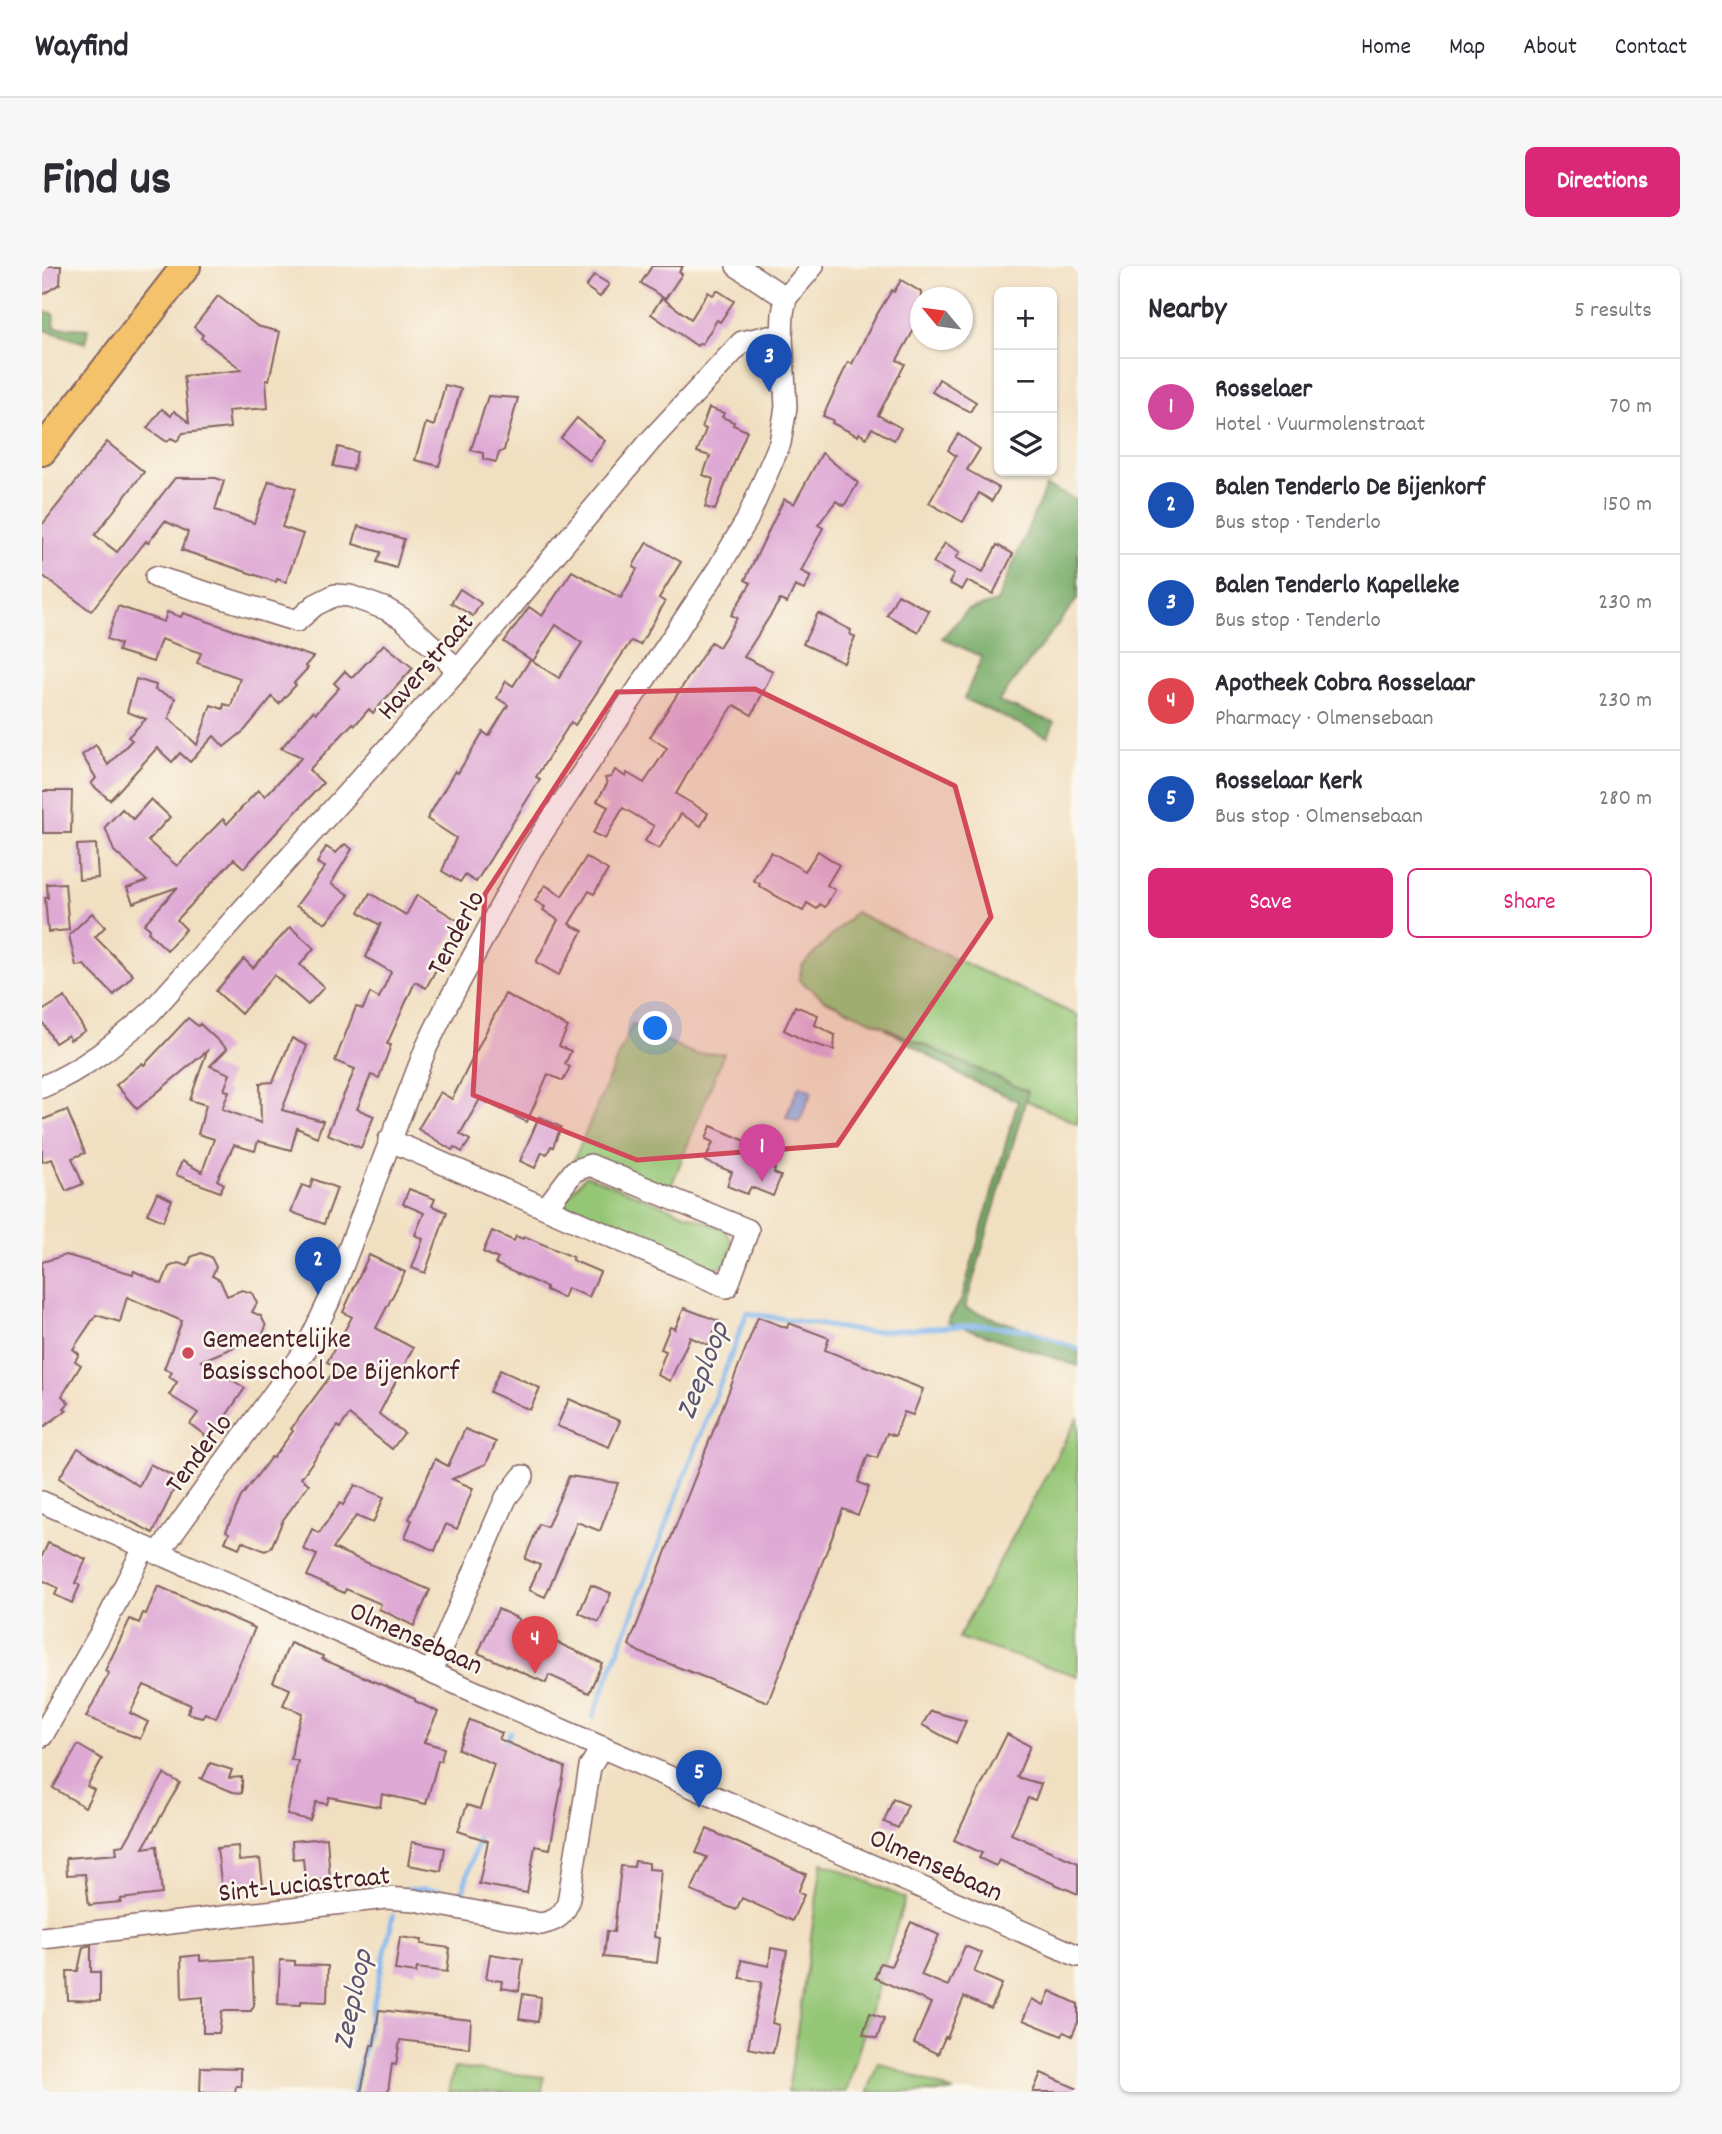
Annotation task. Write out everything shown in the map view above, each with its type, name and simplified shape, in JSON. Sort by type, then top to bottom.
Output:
[{"type":"main road","points":[[42,451],[186,266]]},
{"type":"street","points":[[737,266],[786,299]]},
{"type":"street","points":[[782,337],[786,299],[813,266]]},
{"type":"street","name":"Haverstraat","points":[[42,1087],[66,1077],[109,1049],[149,1014],[458,670],[652,439],[743,342],[765,337],[782,337]]},
{"type":"street","name":"Tenderlo","points":[[42,1736],[151,1551],[304,1351],[329,1301],[426,1048],[512,884],[718,569],[747,520],[780,443],[786,407],[782,337]]},
{"type":"street","points":[[156,577],[297,621],[315,606],[335,595],[351,597],[386,609],[403,619],[458,670]]},
{"type":"street","points":[[390,1140],[546,1208],[727,1286],[748,1230],[590,1165],[575,1171],[546,1208]]},
{"type":"street","points":[[431,1672],[506,1497],[523,1476]]},
{"type":"street","name":"Olmensebaan","points":[[42,1502],[1078,1956]]},
{"type":"street","name":"Sint-Luciastraat","points":[[42,1938],[386,1898],[414,1900],[541,1924],[553,1922],[562,1914],[568,1903],[590,1767],[602,1747]]},
{"type":"highlighted area","points":[[755,689],[955,786],[991,917],[837,1145],[637,1160],[473,1095],[485,894],[617,692]]},
{"type":"green space","points":[[42,312],[53,313],[55,327],[88,329],[85,343],[42,329]]},
{"type":"green space","points":[[1046,486],[1078,501],[1078,598],[998,702],[1054,722],[1048,737],[964,699],[982,657],[942,638],[968,610],[997,602]]},
{"type":"green space","points":[[855,912],[1078,1016],[1078,1124],[1025,1100],[1027,1091],[825,1000],[799,980],[802,966]]},
{"type":"green space","points":[[632,1024],[694,1054],[724,1053],[670,1189],[573,1162]]},
{"type":"green space","points":[[885,1028],[1028,1092],[965,1308],[1078,1348],[1078,1366],[947,1322],[961,1301],[1018,1101],[962,1076]]},
{"type":"green space","points":[[586,1175],[724,1229],[733,1243],[728,1259],[723,1265],[707,1270],[567,1206],[566,1199]]},
{"type":"green space","points":[[1078,1417],[1078,1676],[958,1638]]},
{"type":"green space","points":[[822,1862],[905,1898],[846,2092],[788,2092]]},
{"type":"green space","points":[[878,2062],[954,2092],[868,2092]]},
{"type":"green space","points":[[454,2068],[544,2077],[542,2092],[448,2092]]},
{"type":"water","points":[[799,1086],[812,1091],[799,1122],[786,1117]]},
{"type":"building","points":[[42,266],[61,266],[60,284],[42,295]]},
{"type":"building","points":[[652,266],[683,266],[679,272],[682,274],[665,299],[641,283]]},
{"type":"building","points":[[594,275],[609,284],[600,297],[586,287]]},
{"type":"building","points":[[901,280],[913,287],[910,287],[910,337],[897,360],[905,364],[878,415],[901,428],[894,440],[872,428],[866,438],[832,423],[833,420],[823,416],[848,362],[852,364],[876,316],[892,290],[894,292]]},
{"type":"building","points":[[717,290],[734,301],[720,322],[717,320],[702,344],[697,346],[651,314],[662,298],[691,319],[708,292],[713,295]]},
{"type":"building","points":[[218,296],[257,326],[280,332],[269,380],[266,380],[268,408],[228,411],[230,428],[183,433],[177,441],[171,438],[167,442],[147,428],[162,409],[171,416],[174,411],[189,422],[184,376],[242,370],[201,338],[203,335],[194,327]]},
{"type":"building","points":[[939,379],[976,402],[970,412],[932,392]]},
{"type":"building","points":[[445,385],[461,389],[439,466],[415,460],[426,423],[434,426]]},
{"type":"building","points":[[488,396],[518,398],[504,450],[499,453],[496,462],[483,459],[483,453],[471,450]]},
{"type":"building","points":[[709,408],[724,413],[722,417],[747,431],[715,510],[705,507],[713,479],[703,475],[710,456],[697,452],[706,429],[702,427]]},
{"type":"building","points":[[577,418],[605,441],[590,461],[561,438]]},
{"type":"building","points":[[958,434],[980,449],[967,470],[999,488],[992,501],[979,493],[963,522],[929,503],[956,456],[948,450]]},
{"type":"building","points":[[107,442],[144,472],[95,535],[117,552],[175,478],[216,478],[224,481],[215,510],[254,523],[269,481],[296,488],[282,527],[303,534],[286,582],[277,579],[276,582],[182,550],[188,532],[165,521],[91,611],[42,575],[42,525]]},
{"type":"building","points":[[338,447],[357,452],[353,470],[333,466]]},
{"type":"building","points":[[822,453],[858,483],[844,506],[836,501],[818,525],[823,528],[801,571],[811,576],[804,590],[795,586],[787,603],[780,600],[744,657],[773,671],[752,715],[734,705],[693,764],[676,794],[708,813],[701,826],[681,814],[659,849],[645,841],[654,826],[623,808],[605,839],[593,833],[608,807],[597,801],[607,784],[605,778],[611,777],[615,770],[626,777],[627,773],[644,783],[667,748],[650,737],[711,642],[719,647],[737,618],[731,615],[751,583],[745,580],[784,499],[794,504]]},
{"type":"building","points":[[358,526],[404,539],[396,568],[377,562],[381,552],[353,544]]},
{"type":"building","points":[[647,542],[681,562],[659,598],[665,602],[640,645],[631,641],[575,725],[571,722],[536,777],[540,779],[476,882],[465,875],[460,882],[442,871],[456,838],[427,819],[455,771],[458,773],[483,732],[489,736],[508,705],[497,698],[506,681],[513,686],[530,660],[559,678],[582,643],[556,625],[533,661],[504,642],[529,607],[542,616],[572,571],[621,598],[637,569],[633,566]]},
{"type":"building","points":[[945,543],[960,552],[956,558],[983,572],[997,545],[1013,554],[993,594],[967,581],[962,590],[949,583],[954,574],[933,563]]},
{"type":"building","points":[[460,589],[481,603],[473,616],[451,603]]},
{"type":"building","points":[[898,594],[929,611],[918,632],[887,615]]},
{"type":"building","points":[[118,606],[164,622],[167,612],[181,617],[183,613],[313,657],[305,666],[308,668],[294,683],[296,685],[279,704],[272,697],[245,730],[224,747],[214,736],[190,762],[180,753],[172,762],[157,748],[110,800],[91,784],[96,778],[82,755],[96,745],[108,765],[132,740],[128,737],[146,719],[127,712],[136,679],[156,685],[155,690],[175,698],[169,718],[197,745],[211,705],[223,709],[224,704],[231,706],[240,678],[197,663],[201,653],[161,639],[153,662],[118,651],[120,644],[107,639]]},
{"type":"building","points":[[818,613],[851,630],[850,634],[855,637],[844,663],[803,644]]},
{"type":"building","points":[[384,644],[413,668],[373,713],[369,709],[355,725],[353,723],[309,770],[323,783],[244,868],[234,859],[177,920],[186,929],[167,950],[148,932],[150,929],[144,924],[178,887],[133,903],[127,888],[147,881],[114,851],[105,827],[122,809],[133,819],[151,799],[170,817],[148,841],[177,866],[223,819],[227,824],[258,790],[265,796],[302,757],[281,748],[313,711],[316,713],[339,688],[334,683],[345,671],[352,678]]},
{"type":"building","points":[[42,791],[72,791],[71,833],[43,833]]},
{"type":"building","points":[[96,844],[98,878],[79,880],[77,845]]},
{"type":"building","points":[[345,844],[352,849],[331,884],[349,895],[326,923],[296,906],[325,867],[317,863],[326,847],[336,853]]},
{"type":"building","points":[[818,851],[839,865],[827,885],[835,890],[825,907],[820,904],[817,909],[807,903],[803,911],[753,880],[771,852],[805,871]]},
{"type":"building","points":[[586,857],[608,870],[594,894],[589,891],[569,924],[583,931],[559,975],[536,962],[558,920],[535,901],[545,885],[562,896]]},
{"type":"building","points":[[65,883],[69,930],[48,932],[45,898],[48,898],[47,884]]},
{"type":"building","points":[[370,893],[406,915],[417,895],[460,922],[440,953],[444,955],[426,988],[415,982],[387,1044],[391,1045],[379,1078],[371,1075],[357,1109],[374,1116],[361,1148],[327,1134],[355,1069],[335,1061],[356,1007],[363,1009],[370,993],[379,998],[391,972],[366,957],[381,923],[380,925],[359,912]]},
{"type":"building","points":[[92,913],[105,927],[95,937],[133,975],[114,995],[84,965],[76,966],[69,935]]},
{"type":"building","points":[[290,927],[314,948],[300,965],[324,987],[308,1005],[274,975],[241,1014],[216,991],[244,959],[253,968]]},
{"type":"building","points":[[505,994],[568,1027],[559,1046],[571,1051],[565,1064],[570,1067],[563,1081],[548,1074],[527,1122],[480,1099],[460,1134],[470,1140],[462,1152],[454,1147],[452,1150],[418,1129],[440,1092],[452,1099]]},
{"type":"building","points":[[65,997],[85,1031],[70,1040],[68,1035],[55,1043],[42,1021],[42,1011]]},
{"type":"building","points":[[795,1006],[818,1015],[815,1025],[835,1035],[834,1050],[807,1042],[784,1030]]},
{"type":"building","points":[[188,1018],[198,1026],[200,1024],[227,1049],[210,1066],[230,1074],[224,1090],[229,1091],[222,1109],[261,1123],[260,1083],[273,1082],[292,1038],[307,1046],[282,1110],[323,1121],[317,1137],[297,1128],[291,1150],[258,1141],[255,1151],[234,1145],[217,1180],[224,1184],[220,1192],[176,1175],[182,1161],[202,1172],[214,1139],[198,1134],[206,1105],[190,1100],[207,1051],[137,1109],[116,1085],[142,1063],[144,1065]]},
{"type":"building","points":[[67,1110],[85,1153],[72,1158],[83,1184],[66,1191],[52,1159],[42,1162],[42,1120]]},
{"type":"building","points":[[539,1117],[561,1127],[553,1147],[551,1146],[547,1154],[542,1152],[535,1168],[520,1161]]},
{"type":"building","points":[[711,1126],[769,1151],[764,1164],[775,1169],[774,1173],[781,1176],[773,1196],[751,1187],[747,1194],[727,1186],[732,1172],[705,1161],[713,1142],[706,1139]]},
{"type":"building","points":[[313,1179],[337,1188],[324,1224],[291,1212],[302,1185],[310,1188]]},
{"type":"building","points":[[409,1189],[435,1199],[432,1206],[447,1212],[425,1273],[412,1268],[423,1239],[415,1235],[424,1213],[403,1204]]},
{"type":"building","points":[[157,1193],[172,1200],[163,1221],[147,1214]]},
{"type":"building","points":[[492,1231],[514,1241],[516,1236],[523,1239],[524,1236],[600,1272],[589,1297],[567,1288],[563,1298],[546,1290],[546,1287],[495,1264],[498,1259],[483,1252]]},
{"type":"building","points":[[201,1253],[211,1257],[216,1267],[212,1276],[220,1280],[227,1296],[242,1290],[252,1293],[257,1303],[252,1312],[261,1316],[266,1326],[262,1336],[252,1339],[243,1336],[239,1345],[201,1361],[245,1388],[210,1439],[190,1424],[198,1413],[169,1395],[177,1382],[169,1377],[172,1372],[164,1369],[182,1321],[127,1297],[120,1322],[96,1315],[73,1349],[79,1354],[75,1361],[81,1365],[62,1396],[69,1403],[64,1408],[67,1410],[42,1428],[42,1262],[66,1255],[133,1274],[134,1271],[162,1284],[169,1267],[178,1263],[188,1266],[191,1257]]},
{"type":"building","points":[[369,1255],[405,1272],[376,1328],[413,1348],[379,1414],[404,1433],[392,1449],[349,1415],[301,1478],[309,1484],[283,1520],[271,1548],[265,1551],[242,1541],[239,1548],[225,1542],[229,1533],[226,1531],[241,1497],[293,1431],[291,1429],[337,1367],[327,1362],[352,1317],[343,1312]]},
{"type":"building","points":[[684,1308],[719,1321],[708,1345],[690,1337],[670,1381],[657,1375],[666,1351],[661,1349],[670,1327],[675,1329]]},
{"type":"building","points":[[758,1317],[787,1328],[789,1323],[829,1338],[825,1350],[923,1389],[913,1415],[904,1412],[895,1436],[887,1433],[877,1458],[868,1455],[858,1482],[869,1487],[858,1515],[843,1509],[768,1702],[639,1652],[629,1645]]},
{"type":"building","points":[[500,1370],[540,1388],[530,1410],[490,1392]]},
{"type":"building","points":[[569,1399],[620,1421],[609,1447],[557,1426]]},
{"type":"building","points":[[465,1429],[496,1442],[486,1464],[452,1479],[473,1488],[457,1529],[446,1524],[435,1551],[405,1537],[412,1520],[409,1519],[435,1459],[448,1466]]},
{"type":"building","points":[[78,1448],[139,1486],[150,1464],[179,1479],[153,1533],[59,1478]]},
{"type":"building","points":[[569,1476],[618,1483],[600,1531],[577,1522],[545,1597],[529,1590],[540,1565],[525,1559],[539,1524],[547,1527]]},
{"type":"building","points":[[355,1485],[384,1497],[373,1523],[356,1516],[333,1548],[430,1590],[414,1626],[379,1609],[381,1604],[346,1589],[344,1593],[307,1576],[317,1555],[303,1549],[312,1529],[319,1533],[340,1503],[343,1505]]},
{"type":"building","points":[[48,1543],[86,1559],[75,1583],[80,1585],[72,1603],[55,1595],[58,1588],[42,1580],[42,1556]]},
{"type":"building","points":[[591,1585],[611,1593],[599,1622],[579,1613]]},
{"type":"building","points":[[158,1586],[255,1628],[216,1718],[205,1713],[202,1717],[187,1713],[191,1705],[144,1685],[130,1713],[148,1722],[140,1739],[86,1717],[109,1673],[105,1671],[130,1619],[139,1623],[143,1613],[146,1614]]},
{"type":"building","points":[[498,1609],[519,1619],[516,1624],[602,1663],[589,1693],[549,1675],[546,1683],[478,1653]]},
{"type":"building","points":[[290,1643],[323,1656],[322,1659],[415,1699],[438,1712],[424,1742],[444,1748],[426,1804],[382,1794],[380,1807],[329,1797],[327,1804],[316,1802],[310,1820],[287,1815],[298,1761],[291,1759],[302,1713],[283,1705],[290,1689],[273,1682]]},
{"type":"building","points":[[931,1711],[966,1721],[956,1743],[922,1725]]},
{"type":"building","points":[[470,1720],[502,1733],[499,1739],[565,1767],[550,1849],[535,1846],[527,1893],[479,1884],[488,1841],[458,1831],[467,1805],[480,1809],[494,1764],[458,1749]]},
{"type":"building","points":[[1007,1734],[1030,1746],[1017,1777],[1041,1784],[1035,1800],[1028,1798],[1011,1834],[1078,1863],[1078,1894],[999,1860],[996,1866],[979,1858],[982,1853],[954,1840]]},
{"type":"building","points":[[78,1745],[102,1759],[87,1786],[94,1790],[85,1807],[53,1788]]},
{"type":"building","points":[[210,1763],[232,1770],[229,1778],[242,1777],[242,1793],[199,1778],[203,1778]]},
{"type":"building","points":[[164,1774],[180,1783],[143,1848],[157,1846],[162,1894],[89,1905],[85,1874],[67,1875],[66,1858],[117,1854],[116,1846],[124,1845]]},
{"type":"building","points":[[893,1799],[908,1805],[898,1828],[884,1822]]},
{"type":"building","points":[[707,1829],[806,1874],[798,1892],[804,1895],[792,1921],[742,1898],[736,1910],[691,1891],[707,1857],[696,1853]]},
{"type":"building","points":[[327,1838],[330,1879],[305,1881],[303,1858],[293,1859],[292,1841]]},
{"type":"building","points":[[412,1842],[445,1848],[441,1871],[408,1865]]},
{"type":"building","points":[[238,1846],[239,1861],[260,1859],[263,1885],[222,1890],[217,1848]]},
{"type":"building","points":[[635,1861],[649,1863],[649,1869],[661,1870],[654,1937],[660,1938],[657,1963],[604,1957],[607,1931],[614,1932],[621,1866],[634,1867]]},
{"type":"building","points":[[911,1922],[939,1935],[921,1975],[948,1986],[965,1946],[982,1953],[974,1972],[1002,1984],[991,2009],[964,1997],[938,2054],[914,2043],[931,2003],[875,1978],[880,1963],[891,1966]]},
{"type":"building","points":[[400,1937],[422,1940],[421,1944],[450,1948],[447,1972],[417,1968],[416,1973],[395,1970]]},
{"type":"building","points":[[91,1945],[91,1972],[100,1972],[100,2001],[68,2000],[67,1971],[78,1971],[83,1947]]},
{"type":"building","points":[[771,1948],[787,1951],[772,2023],[779,2025],[773,2053],[748,2048],[762,1982],[740,1978],[741,1960],[769,1966]]},
{"type":"building","points":[[490,1954],[523,1959],[519,1991],[501,1988],[502,1981],[486,1979]]},
{"type":"building","points":[[200,1955],[200,1961],[252,1958],[254,2005],[251,2011],[222,2011],[219,2033],[203,2033],[203,1997],[182,1999],[181,1957]]},
{"type":"building","points":[[280,1960],[295,1961],[295,1965],[328,1966],[327,2002],[278,2004]]},
{"type":"building","points":[[1050,1991],[1078,2004],[1078,2022],[1072,2036],[1064,2032],[1062,2036],[1023,2020],[1032,1999],[1044,2005]]},
{"type":"building","points":[[523,1994],[541,1997],[538,2022],[519,2019]]},
{"type":"building","points":[[379,2010],[471,2020],[469,2048],[400,2040],[396,2065],[392,2064],[388,2092],[361,2092],[371,2045],[374,2045]]},
{"type":"building","points":[[870,2013],[884,2018],[877,2039],[863,2034]]},
{"type":"building","points":[[201,2067],[241,2068],[241,2086],[236,2086],[235,2092],[200,2092]]},
{"type":"building","points":[[1041,2073],[1078,2089],[1078,2092],[1033,2092]]},
{"type":"waterway","name":"Zeeploop","points":[[593,1717],[747,1313],[865,1332],[981,1325],[1028,1330],[1078,1349]]},
{"type":"waterway","name":"Zeeploop","points":[[505,1746],[510,1732]]},
{"type":"waterway","name":"Zeeploop","points":[[407,1890],[424,1889],[462,1894],[480,1832]]},
{"type":"waterway","name":"Zeeploop","points":[[354,2092],[393,1916]]},
{"type":"place","name":"Balen Tenderlo Kapelleke","points":[[769,392]]},
{"type":"place","name":"Rosselaer","points":[[762,1182]]},
{"type":"place","name":"Balen Tenderlo De Bijenkorf","points":[[318,1295]]},
{"type":"place","name":"Gemeentelijke Basisschool De Bijenkorf","points":[[188,1353]]},
{"type":"place","name":"Apotheek Cobra Rosselaar","points":[[535,1674]]},
{"type":"place","name":"Rosselaar Kerk","points":[[699,1808]]}]
